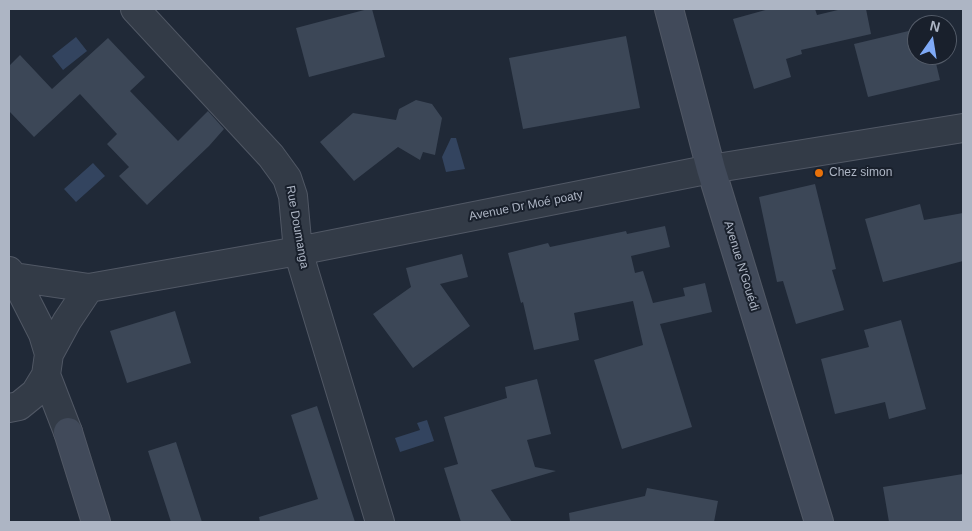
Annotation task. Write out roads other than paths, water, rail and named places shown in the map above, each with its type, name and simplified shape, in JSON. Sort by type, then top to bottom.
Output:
[{"type":"street","name":"Rue Doumanga","points":[[135,9],[271,156],[287,178],[293,196],[298,251],[380,522]]},
{"type":"street","name":"Avenue N'Gouédi","points":[[668,9],[711,169],[819,522]]},
{"type":"street","name":"Avenue Dr Moé poaty","points":[[11,274],[89,288],[298,251],[711,169],[963,128]]},
{"type":"street","points":[[11,274],[43,334],[48,365],[96,522]]},
{"type":"street","points":[[14,407],[35,393],[67,321],[89,288]]},
{"type":"street","points":[[14,407],[68,432]]},
{"type":"water","points":[[76,37],[87,51],[63,70],[52,56]]},
{"type":"water","points":[[451,138],[456,138],[465,169],[446,172],[442,157]]},
{"type":"water","points":[[93,163],[105,176],[76,202],[64,189]]},
{"type":"water","points":[[427,420],[434,441],[400,452],[395,438],[420,430],[417,423]]},
{"type":"place","name":"Chez simon","points":[[819,173]]}]
